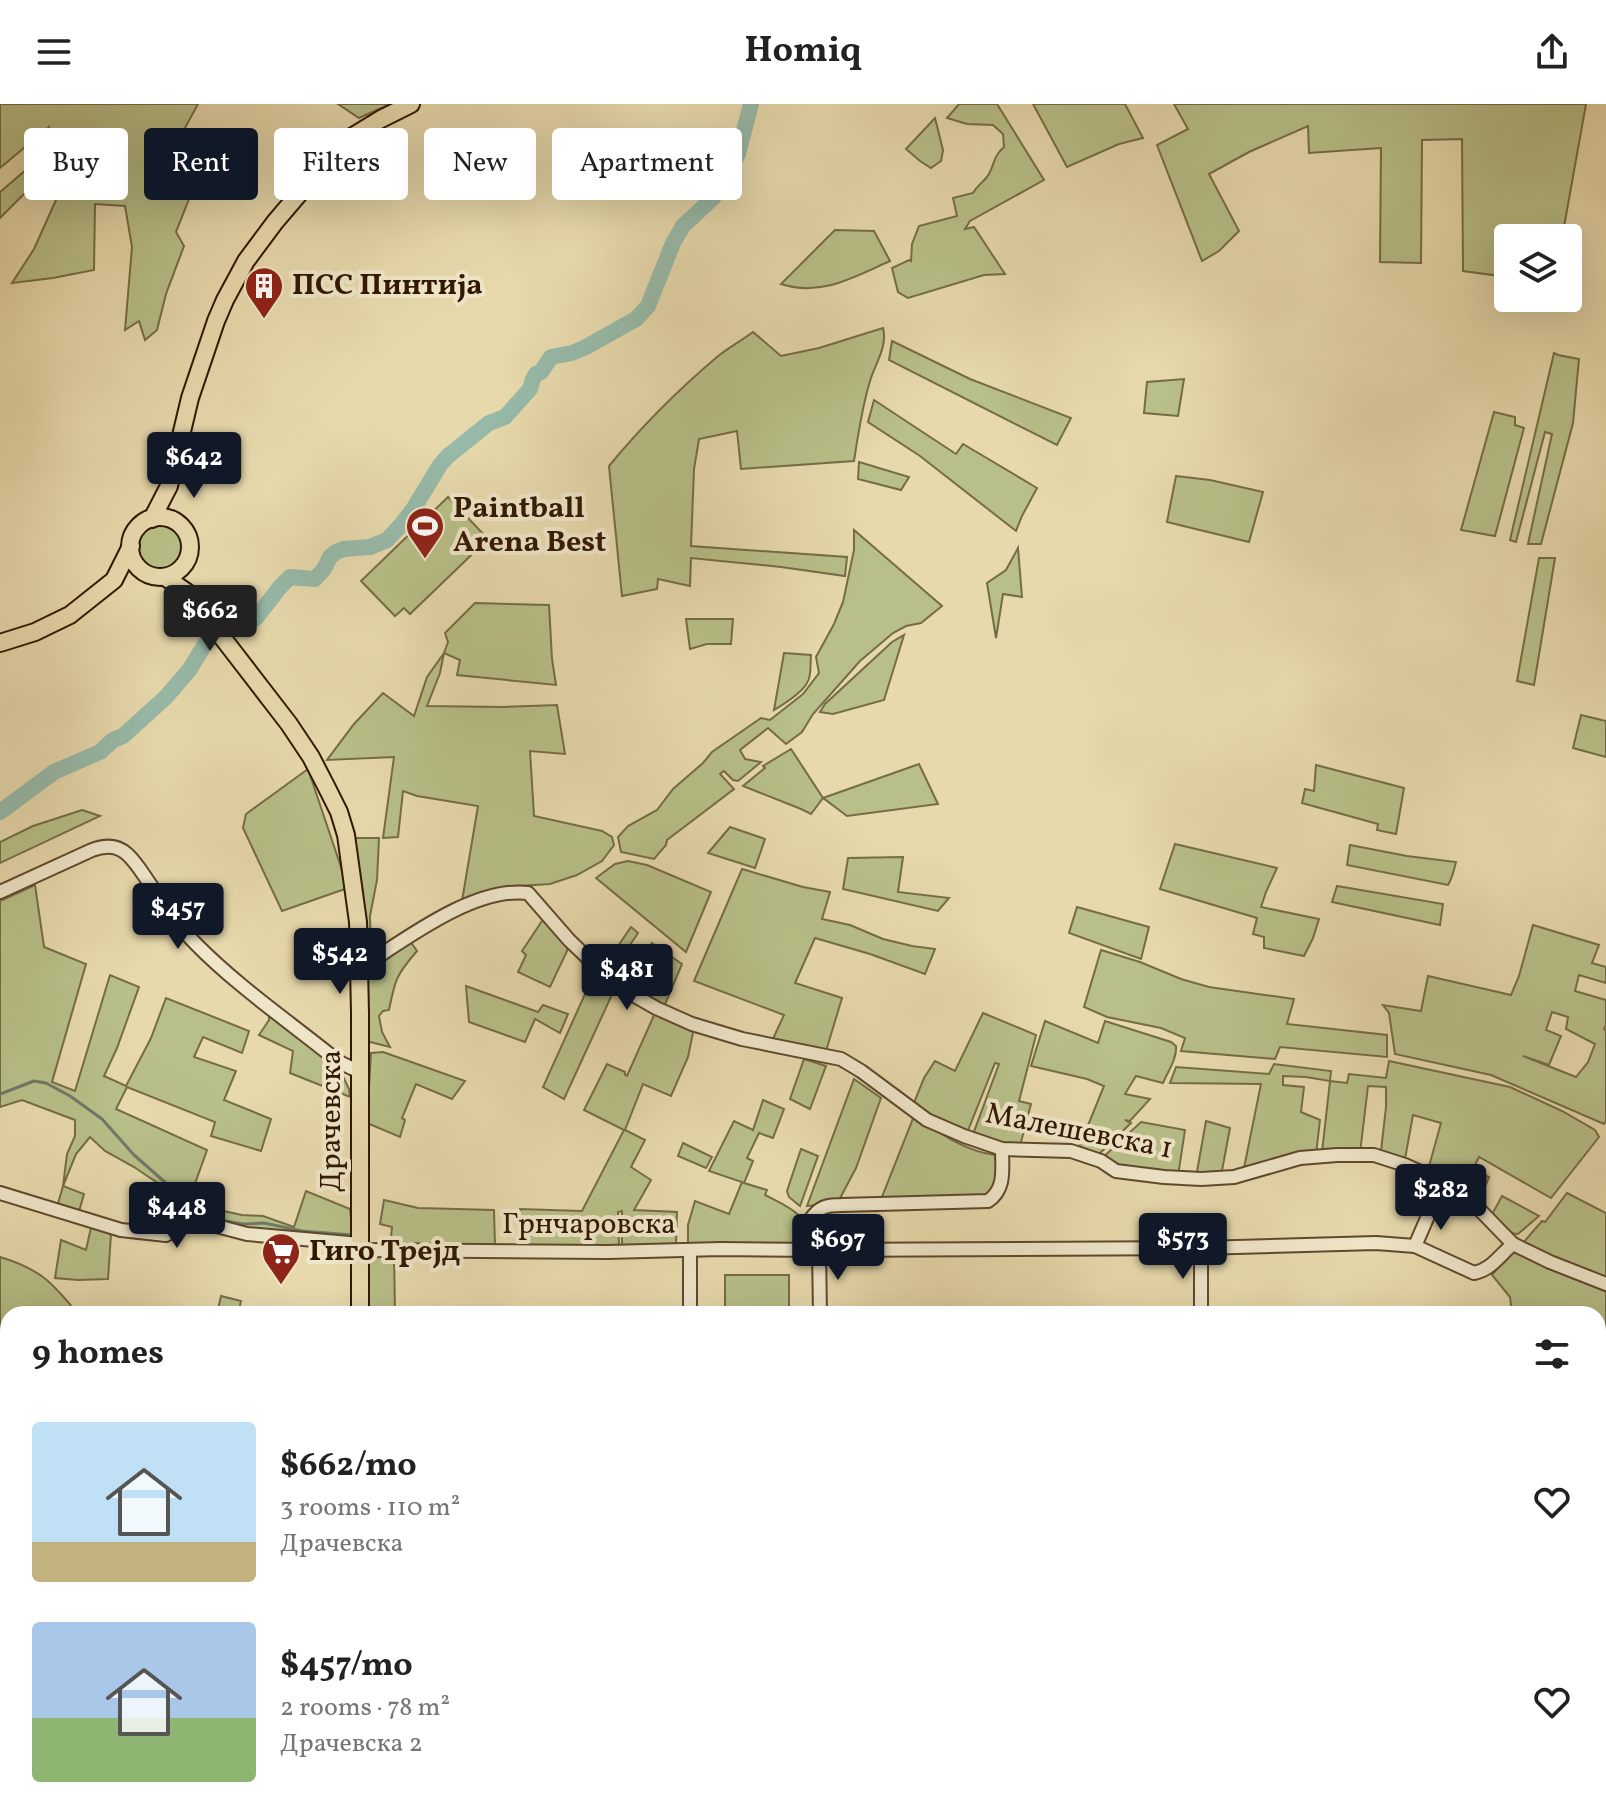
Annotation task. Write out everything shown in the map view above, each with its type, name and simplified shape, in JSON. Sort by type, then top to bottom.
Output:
[{"type":"main road","points":[[0,643],[62,619],[114,580],[137,529],[152,519],[169,486],[204,352],[225,300],[246,261],[333,154],[353,136],[411,104]]},
{"type":"main road","points":[[114,580],[175,573],[187,560],[189,538],[181,526],[169,486]]},
{"type":"main road","points":[[152,519],[170,519],[181,526]]},
{"type":"main road","points":[[131,546],[135,563],[143,571],[159,576]]},
{"type":"main road","name":"Драчевска","points":[[183,566],[188,593]]},
{"type":"main road","name":"Драчевска","points":[[159,576],[188,593],[289,724],[311,757],[339,812],[346,835],[358,922],[360,1306]]},
{"type":"street","points":[[0,892],[92,850],[116,848],[126,853],[137,865],[194,943],[319,1046],[341,1063],[360,1072]]},
{"type":"street","name":"Малешевска 1","points":[[359,969],[437,920],[477,900],[500,894],[528,893],[594,964],[623,989],[656,1008],[692,1024],[742,1039],[841,1059],[927,1120],[964,1136],[1002,1149],[1071,1151],[1101,1161],[1116,1171],[1201,1179],[1234,1177],[1308,1157],[1374,1155],[1443,1182],[1476,1206],[1513,1244],[1606,1284]]},
{"type":"street","points":[[820,1306],[819,1250],[810,1220],[815,1213],[825,1206],[991,1200],[1000,1189],[1002,1149]]},
{"type":"street","name":"Грнчаровска","points":[[0,1193],[121,1230],[166,1235],[190,1219],[247,1234],[360,1247],[819,1250],[1201,1248],[1376,1243],[1415,1246],[1474,1273],[1492,1265],[1513,1244]]},
{"type":"street","points":[[1415,1246],[1434,1202]]},
{"type":"street","points":[[1201,1248],[1201,1306]]},
{"type":"street","points":[[690,1250],[690,1306]]},
{"type":"green space","points":[[0,104],[198,104],[185,128],[144,128],[144,200],[189,200],[176,232],[184,246],[166,294],[157,330],[145,340],[139,321],[125,330],[132,247],[125,206],[95,204],[94,270],[12,283],[34,249],[56,200],[128,200],[128,128],[24,128],[24,148],[0,168]]},
{"type":"green space","points":[[338,104],[390,104],[359,118]]},
{"type":"green space","points":[[959,104],[997,104],[1044,180],[970,221],[965,229],[974,227],[1005,274],[984,275],[908,298],[898,292],[892,268],[911,261],[912,244],[919,226],[957,216],[953,198],[973,193],[987,177],[997,154],[1004,147],[1003,134],[993,125],[967,124],[947,118]]},
{"type":"green space","points":[[1033,104],[1125,104],[1143,138],[1119,144],[1067,167]]},
{"type":"green space","points":[[1174,104],[1586,104],[1565,224],[1494,224],[1494,275],[1463,271],[1462,139],[1422,140],[1421,263],[1380,262],[1381,148],[1309,153],[1308,126],[1209,174],[1239,231],[1219,251],[1202,261],[1157,145],[1188,129]]},
{"type":"green space","points":[[935,118],[943,150],[941,161],[931,168],[906,149]]},
{"type":"green space","points":[[24,172],[24,194],[0,218],[0,192]]},
{"type":"green space","points":[[835,230],[874,231],[890,261],[824,287],[781,284]]},
{"type":"green space","points":[[883,328],[882,348],[867,391],[854,461],[741,469],[737,431],[699,439],[694,469],[691,546],[847,557],[845,576],[691,558],[690,586],[658,579],[657,589],[622,596],[609,466],[660,409],[717,357],[753,332],[781,356]]},
{"type":"green space","points":[[892,341],[970,379],[1071,418],[1057,445],[889,360]]},
{"type":"green space","points":[[1554,353],[1579,359],[1573,423],[1541,544],[1528,544],[1552,434],[1545,432],[1516,542],[1510,540]]},
{"type":"green space","points":[[1184,379],[1178,416],[1144,413],[1147,382]]},
{"type":"green space","points":[[874,400],[956,454],[963,444],[1037,488],[1016,531],[920,456],[868,422]]},
{"type":"green space","points":[[1494,412],[1515,417],[1515,425],[1524,428],[1495,536],[1461,530]]},
{"type":"green space","points":[[859,462],[909,477],[901,490],[858,479]]},
{"type":"green space","points":[[1176,476],[1263,492],[1249,542],[1167,522]]},
{"type":"green space","name":"Paintball Arena Best","points":[[448,497],[488,539],[410,614],[404,608],[395,616],[361,581]]},
{"type":"green space","points":[[160,522],[178,529],[185,547],[178,565],[160,572],[142,565],[135,547],[142,529]]},
{"type":"green space","points":[[854,530],[942,606],[921,623],[893,633],[860,661],[813,714],[802,732],[786,744],[768,728],[740,750],[745,759],[761,762],[738,781],[724,771],[720,774],[734,789],[667,840],[654,859],[621,852],[618,837],[628,826],[657,810],[673,789],[712,752],[761,718],[770,720],[803,694],[819,673],[816,657],[843,602],[854,550]]},
{"type":"green space","points":[[1018,548],[1022,597],[1003,594],[996,638],[987,583],[1006,570]]},
{"type":"green space","points":[[1539,558],[1555,558],[1534,685],[1517,681]]},
{"type":"green space","points":[[475,603],[549,605],[556,685],[457,675],[460,660],[444,653],[448,642],[445,633]]},
{"type":"green space","points":[[686,619],[733,619],[731,644],[707,644],[690,649]]},
{"type":"green space","points":[[904,635],[884,700],[833,714],[820,712],[892,642]]},
{"type":"green space","points":[[444,653],[427,706],[557,705],[565,754],[530,751],[534,816],[602,831],[612,837],[614,845],[602,861],[577,875],[550,884],[518,886],[462,901],[478,806],[403,791],[398,837],[383,838],[394,757],[327,760],[383,693],[414,716],[427,677]]},
{"type":"green space","points":[[784,653],[811,655],[810,677],[801,691],[774,710]]},
{"type":"green space","points":[[1581,715],[1606,721],[1606,757],[1573,748]]},
{"type":"green space","points":[[791,749],[823,798],[811,814],[743,786],[765,768],[763,766]]},
{"type":"green space","points":[[919,764],[938,804],[847,816],[823,798]]},
{"type":"green space","points":[[1316,765],[1404,788],[1396,834],[1377,830],[1378,824],[1302,803],[1305,789],[1314,791]]},
{"type":"green space","points":[[308,769],[344,876],[345,889],[282,911],[243,828],[246,814]]},
{"type":"green space","points":[[82,810],[100,816],[0,863],[0,842],[33,826]]},
{"type":"green space","points":[[730,827],[765,839],[755,868],[708,853]]},
{"type":"green space","points":[[379,838],[377,880],[370,916],[371,950],[367,953],[363,893],[354,840]]},
{"type":"green space","points":[[1175,844],[1277,868],[1261,907],[1319,919],[1304,956],[1264,948],[1264,937],[1253,934],[1257,918],[1160,889]]},
{"type":"green space","points":[[1350,845],[1456,862],[1448,885],[1347,865]]},
{"type":"green space","points":[[903,857],[898,892],[949,898],[938,911],[843,889],[848,858]]},
{"type":"green space","points":[[628,861],[647,865],[711,892],[686,952],[596,878],[615,864]]},
{"type":"green space","points":[[742,869],[830,892],[822,919],[850,925],[883,939],[935,949],[925,974],[815,938],[795,983],[842,998],[826,1051],[771,1043],[784,1015],[694,981]]},
{"type":"green space","points":[[35,885],[44,947],[86,964],[52,1082],[75,1091],[110,975],[139,987],[104,1076],[126,1086],[151,1038],[166,998],[249,1031],[242,1053],[203,1037],[194,1057],[236,1071],[224,1100],[271,1119],[261,1151],[211,1136],[215,1122],[127,1087],[116,1109],[207,1150],[192,1192],[205,1207],[263,1216],[294,1227],[306,1191],[350,1209],[353,1236],[349,1239],[219,1225],[179,1206],[165,1188],[105,1151],[90,1137],[76,1154],[63,1186],[67,1154],[75,1136],[75,1120],[22,1100],[0,1107],[0,901]]},
{"type":"green space","points":[[1337,886],[1443,904],[1440,925],[1332,902]]},
{"type":"green space","points":[[1077,907],[1149,927],[1141,959],[1069,933]]},
{"type":"green space","points":[[544,918],[567,946],[550,987],[518,972],[526,955],[522,951]]},
{"type":"green space","points":[[1533,925],[1599,945],[1592,963],[1606,967],[1606,983],[1579,975],[1575,991],[1606,1000],[1604,1124],[1491,1075],[1395,1054],[1389,1013],[1383,1005],[1421,1011],[1428,976],[1511,995]],"holes":[[[1552,1012],[1568,1017],[1566,1029],[1595,1044],[1588,1062],[1576,1077],[1523,1056],[1549,1065],[1561,1036],[1546,1030]]]},
{"type":"green space","points":[[631,927],[638,933],[610,975],[603,968]]},
{"type":"green space","points":[[410,941],[417,951],[397,978],[389,1010],[379,1016],[382,1032],[390,1047],[370,1042],[365,1038],[367,975]]},
{"type":"green space","points":[[652,943],[682,964],[663,1009],[625,987]]},
{"type":"green space","points":[[1101,950],[1209,987],[1294,999],[1287,1024],[1387,1035],[1387,1057],[1280,1047],[1275,1059],[1181,1051],[1185,1038],[1161,1028],[1107,1017],[1084,1007]]},
{"type":"green space","points":[[595,972],[615,988],[564,1099],[543,1087]]},
{"type":"green space","points":[[466,986],[538,1012],[543,1005],[568,1014],[560,1033],[535,1019],[525,1042],[469,1022]]},
{"type":"green space","points":[[269,1013],[340,1070],[350,1097],[290,1073],[293,1051],[259,1035],[269,1020]]},
{"type":"green space","points":[[655,1013],[694,1028],[688,1057],[671,1096],[643,1084],[625,1130],[645,1140],[631,1167],[651,1180],[634,1210],[677,1212],[676,1245],[622,1245],[622,1211],[618,1212],[619,1246],[520,1246],[520,1209],[582,1211],[624,1130],[584,1110],[607,1064],[625,1072],[627,1076]]},
{"type":"green space","points":[[983,1013],[1036,1035],[1019,1101],[1031,1104],[1020,1146],[986,1143],[972,1137],[999,1064],[995,1063],[967,1133],[913,1105],[935,1061],[955,1071]]},
{"type":"green space","points":[[1045,1021],[1098,1043],[1105,1021],[1176,1046],[1174,1060],[1163,1083],[1136,1076],[1125,1094],[1150,1099],[1130,1121],[1125,1120],[1131,1123],[1096,1157],[1078,1150],[1104,1086],[1031,1066]]},
{"type":"green space","points":[[383,1052],[465,1081],[452,1099],[416,1084],[402,1118],[405,1120],[400,1137],[367,1123],[371,1053]]},
{"type":"green space","points":[[804,1059],[826,1066],[810,1109],[790,1099]]},
{"type":"green space","points":[[1389,1061],[1510,1087],[1562,1111],[1595,1130],[1599,1137],[1551,1198],[1479,1157],[1473,1169],[1489,1177],[1477,1206],[1428,1170],[1441,1123],[1413,1115],[1405,1159],[1381,1151],[1386,1087],[1368,1086],[1360,1153],[1322,1152],[1330,1081],[1347,1083],[1349,1074],[1386,1078]]},
{"type":"green space","points":[[1274,1064],[1331,1071],[1330,1081],[1283,1076],[1283,1085],[1304,1087],[1301,1112],[1320,1120],[1316,1154],[1243,1173],[1261,1084],[1170,1083],[1176,1067],[1269,1074]]},
{"type":"green space","points":[[854,1079],[881,1098],[856,1168],[838,1202],[807,1206]]},
{"type":"green space","points":[[763,1100],[784,1109],[773,1138],[759,1133],[747,1158],[753,1161],[744,1183],[767,1190],[765,1195],[796,1213],[814,1244],[688,1246],[688,1225],[695,1201],[729,1214],[742,1182],[709,1171],[734,1121],[753,1130]]},
{"type":"green space","points":[[914,1116],[963,1145],[995,1155],[998,1186],[994,1195],[880,1202]]},
{"type":"green space","points":[[1206,1121],[1230,1128],[1221,1176],[1196,1177]]},
{"type":"green space","points":[[1141,1122],[1185,1130],[1178,1176],[1147,1174],[1100,1160]]},
{"type":"green space","points":[[683,1143],[712,1157],[706,1168],[678,1156]]},
{"type":"green space","points":[[801,1149],[818,1156],[800,1206],[789,1197],[787,1191]]},
{"type":"green space","points":[[63,1186],[84,1194],[78,1215],[57,1207]]},
{"type":"green space","points":[[1567,1193],[1606,1213],[1606,1279],[1522,1244],[1542,1221],[1545,1222]]},
{"type":"green space","points":[[1502,1196],[1539,1216],[1518,1234],[1508,1233],[1490,1218]]},
{"type":"green space","points":[[384,1200],[418,1208],[494,1210],[495,1246],[390,1247],[392,1227],[380,1224]]},
{"type":"green space","points":[[92,1223],[111,1234],[108,1279],[55,1278],[61,1240],[86,1250]]},
{"type":"green space","points":[[360,1250],[394,1252],[395,1306],[359,1306]]},
{"type":"green space","points":[[1511,1252],[1521,1252],[1606,1291],[1606,1306],[1511,1306],[1510,1297],[1492,1275]]},
{"type":"green space","points":[[0,1257],[25,1266],[44,1278],[71,1306],[0,1306]]},
{"type":"green space","points":[[725,1275],[789,1275],[789,1306],[725,1306]]},
{"type":"green space","points":[[221,1296],[241,1301],[240,1306],[219,1306]]},
{"type":"waterway","points":[[0,812],[54,772],[100,752],[113,740],[123,736],[166,697],[212,636],[256,618],[290,577],[315,579],[336,552],[370,547],[387,540],[414,508],[448,456],[489,423],[505,417],[530,389],[536,374],[541,372],[551,357],[586,347],[636,319],[648,306],[683,226],[713,198],[738,154],[751,104]]},
{"type":"waterway","points":[[0,1094],[34,1081],[46,1083],[70,1096],[102,1119],[134,1155],[183,1198],[220,1220],[352,1235]]},
{"type":"place","name":"ПСС Пинтија","points":[[264,320]]},
{"type":"place","name":"Paintball Arena Best","points":[[425,560]]},
{"type":"place","name":"Гиго Трејд","points":[[281,1286]]}]
